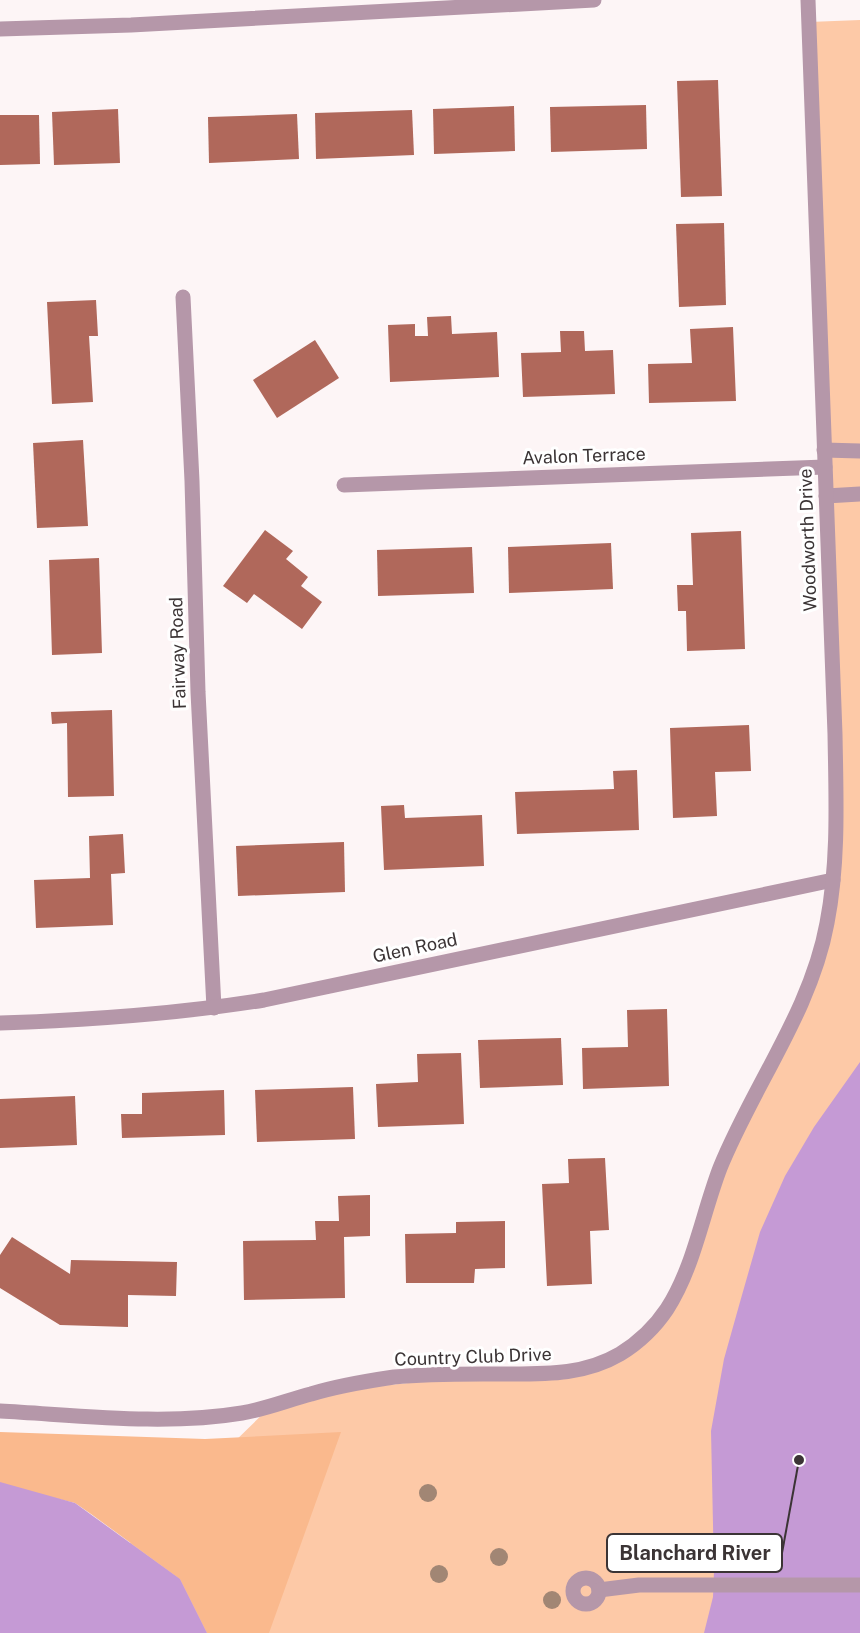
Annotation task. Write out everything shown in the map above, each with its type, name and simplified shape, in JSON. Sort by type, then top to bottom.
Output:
[{"type":"street","points":[[0,29],[131,25],[594,0]]},
{"type":"street","name":"Woodworth Drive","points":[[769,1067],[816,965],[827,925],[833,880],[836,816],[835,734],[808,0]]},
{"type":"street","name":"Fairway Road","points":[[183,297],[192,481],[198,692],[214,1008]]},
{"type":"street","points":[[824,450],[860,451]]},
{"type":"street","name":"Avalon Terrace","points":[[344,485],[825,467]]},
{"type":"street","points":[[826,496],[860,494]]},
{"type":"street","name":"Glen Road","points":[[0,1023],[143,1015],[264,1000],[833,880]]},
{"type":"street","name":"Country Club Drive","points":[[0,1411],[140,1419],[211,1417],[270,1407],[312,1393],[394,1377],[441,1374],[561,1373],[602,1363],[622,1353],[639,1340],[668,1308],[687,1270],[719,1171],[735,1133],[769,1067]]},
{"type":"street","points":[[599,1590],[639,1585],[860,1585]]},
{"type":"shaded area","points":[[860,20],[860,1633],[38,1633],[270,1407],[312,1393],[602,1363],[668,1308],[719,1171],[800,1004],[833,880],[809,22]]},
{"type":"shaded area","points":[[860,1062],[860,1633],[704,1633],[713,1597],[714,1571],[711,1431],[724,1359],[760,1232],[785,1176],[814,1127]]},
{"type":"shaded area","points":[[0,1432],[205,1439],[341,1432],[269,1633],[207,1633],[180,1579],[91,1514],[75,1503],[0,1485]]},
{"type":"shaded area","points":[[0,1482],[75,1503],[180,1579],[207,1633],[0,1633]]},
{"type":"building","points":[[718,80],[722,196],[681,197],[677,81]]},
{"type":"building","points":[[646,105],[647,149],[551,152],[550,107]]},
{"type":"building","points":[[514,106],[515,151],[434,154],[433,109]]},
{"type":"building","points":[[118,109],[120,163],[54,165],[52,112]]},
{"type":"building","points":[[412,110],[414,155],[316,159],[315,113]]},
{"type":"building","points":[[297,114],[299,159],[209,163],[208,117]]},
{"type":"building","points":[[0,115],[39,115],[40,164],[0,165]]},
{"type":"building","points":[[724,223],[726,305],[679,307],[676,224]]},
{"type":"building","points":[[96,300],[98,336],[89,336],[93,402],[52,404],[47,302]]},
{"type":"building","points":[[451,316],[452,334],[497,332],[499,377],[390,382],[388,325],[415,324],[415,336],[428,336],[427,317]]},
{"type":"building","points":[[733,327],[736,401],[649,403],[648,364],[692,363],[690,329]]},
{"type":"building","points":[[560,331],[584,331],[585,351],[613,350],[615,394],[523,397],[521,353],[561,352]]},
{"type":"building","points":[[315,340],[339,378],[277,418],[253,380]]},
{"type":"building","points":[[83,440],[88,526],[37,528],[33,443]]},
{"type":"building","points":[[265,530],[293,551],[286,559],[308,577],[301,586],[322,602],[302,629],[254,594],[247,603],[223,586]]},
{"type":"building","points":[[741,531],[745,649],[687,651],[686,611],[678,611],[677,585],[693,585],[691,533]]},
{"type":"building","points":[[611,543],[613,589],[509,593],[508,547]]},
{"type":"building","points":[[472,547],[474,593],[378,596],[377,550]]},
{"type":"building","points":[[99,558],[102,653],[52,655],[49,560]]},
{"type":"building","points":[[112,710],[114,796],[68,797],[67,723],[52,724],[51,712]]},
{"type":"building","points":[[749,725],[751,771],[715,772],[717,816],[673,818],[670,728]]},
{"type":"building","points":[[637,770],[639,830],[517,834],[515,792],[614,789],[613,771]]},
{"type":"building","points":[[404,805],[405,818],[482,815],[484,866],[384,870],[381,806]]},
{"type":"building","points":[[123,834],[125,873],[111,874],[113,925],[36,928],[34,880],[90,878],[89,836]]},
{"type":"building","points":[[344,842],[345,892],[238,896],[236,846]]},
{"type":"building","points":[[667,1009],[669,1086],[583,1089],[582,1048],[628,1047],[627,1010]]},
{"type":"building","points":[[561,1038],[563,1085],[480,1088],[478,1040]]},
{"type":"building","points":[[461,1053],[464,1124],[378,1127],[376,1084],[418,1082],[417,1054]]},
{"type":"building","points":[[353,1087],[355,1139],[257,1142],[255,1090]]},
{"type":"building","points":[[224,1090],[225,1135],[122,1138],[121,1114],[142,1114],[142,1093]]},
{"type":"building","points":[[75,1096],[77,1145],[0,1148],[0,1099]]},
{"type":"building","points":[[605,1158],[609,1230],[590,1231],[592,1284],[547,1286],[542,1184],[569,1183],[568,1159]]},
{"type":"building","points":[[370,1195],[370,1236],[344,1237],[345,1298],[244,1300],[243,1241],[316,1240],[315,1221],[339,1221],[338,1196]]},
{"type":"building","points":[[505,1221],[505,1268],[475,1269],[474,1283],[406,1283],[405,1234],[456,1233],[456,1222]]},
{"type":"building","points":[[12,1237],[70,1274],[71,1260],[177,1262],[176,1296],[128,1295],[128,1327],[60,1325],[0,1288],[0,1255]]},
{"type":"place","name":"Blanchard River","points":[[799,1460]]}]
